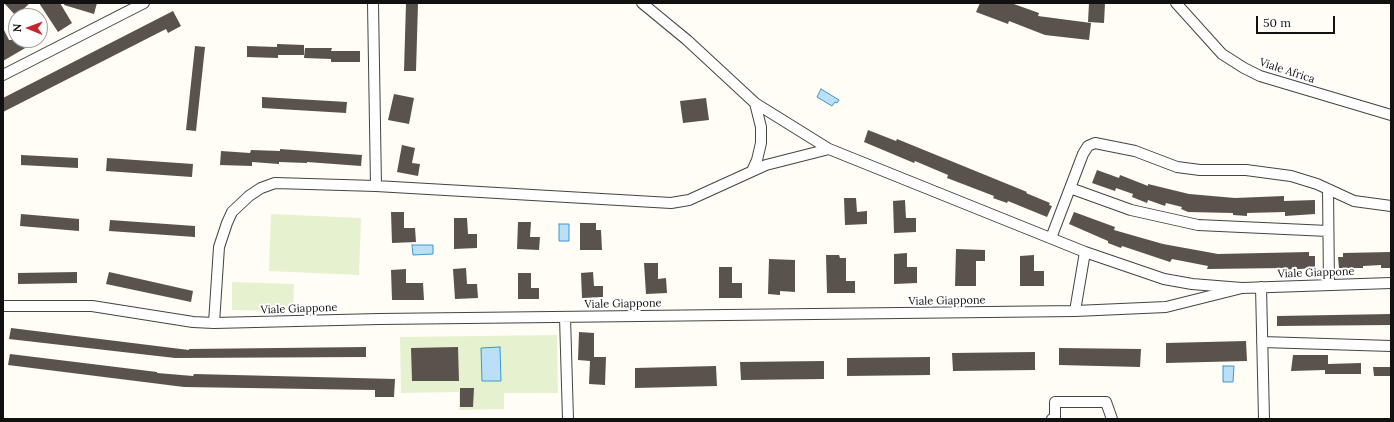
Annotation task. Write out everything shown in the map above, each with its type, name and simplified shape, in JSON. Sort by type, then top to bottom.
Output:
[{"type":"street","points":[[3,75],[144,3]]},
{"type":"street","points":[[373,3],[376,186]]},
{"type":"street","name":"Viale Giappone","points":[[642,3],[688,40],[755,103],[829,149],[1085,252],[1164,279],[1192,284],[1242,288],[1391,283]]},
{"type":"street","name":"Viale Africa","points":[[1176,3],[1222,54],[1244,68],[1260,76],[1391,115]]},
{"type":"street","points":[[752,171],[757,160],[761,143],[761,127],[755,103]]},
{"type":"street","points":[[1051,238],[1085,150],[1090,144],[1098,143],[1135,151],[1177,167],[1200,170],[1246,170],[1278,174],[1305,180],[1354,201],[1391,206]]},
{"type":"street","points":[[214,323],[221,240],[232,212],[249,196],[266,186],[284,182],[376,186],[671,204],[694,198],[752,171],[781,160],[829,149]]},
{"type":"street","points":[[1070,188],[1132,210],[1192,224],[1328,231]]},
{"type":"street","points":[[1328,189],[1329,285]]},
{"type":"street","points":[[1075,311],[1085,252]]},
{"type":"street","points":[[1261,287],[1264,419]]},
{"type":"street","name":"Viale Giappone","points":[[3,306],[92,306],[178,320],[214,323],[379,319],[1075,311],[1166,307],[1242,288]]},
{"type":"street","points":[[565,317],[568,419]]},
{"type":"street","points":[[1262,342],[1391,346]]},
{"type":"street","points":[[1052,419],[1055,418],[1055,402],[1106,402],[1112,419]]},
{"type":"green space","points":[[271,214],[361,218],[359,275],[269,271]]},
{"type":"green space","points":[[232,282],[294,284],[293,311],[232,310]]},
{"type":"green space","points":[[557,335],[558,393],[504,393],[504,409],[459,410],[459,392],[401,393],[400,337]]},
{"type":"water","points":[[821,89],[839,100],[837,103],[835,102],[832,106],[817,97]]},
{"type":"water","points":[[559,224],[569,224],[569,241],[559,241]]},
{"type":"water","points":[[412,245],[433,245],[433,254],[413,255]]},
{"type":"water","points":[[500,347],[501,381],[482,381],[481,348]]},
{"type":"water","points":[[1223,366],[1234,366],[1233,382],[1223,382]]},
{"type":"building","points":[[4,3],[30,3],[25,8],[9,8]]},
{"type":"building","points":[[39,3],[60,3],[72,23],[58,32],[48,17],[48,8],[42,8]]},
{"type":"building","points":[[65,3],[97,3],[94,14],[64,5]]},
{"type":"building","points":[[406,3],[418,3],[416,71],[404,71]]},
{"type":"building","points":[[980,3],[1011,3],[1039,13],[1038,16],[1091,23],[1089,40],[1045,35],[1009,21],[1008,24],[976,12]]},
{"type":"building","points":[[1089,3],[1105,3],[1104,23],[1088,22]]},
{"type":"building","points":[[173,11],[181,26],[168,33],[166,29],[3,112],[3,98]]},
{"type":"building","points":[[3,28],[8,38],[8,48],[25,48],[3,61]]},
{"type":"building","points":[[277,44],[304,45],[304,55],[278,55],[278,58],[247,57],[247,46],[277,47]]},
{"type":"building","points":[[195,46],[205,47],[196,131],[186,130]]},
{"type":"building","points":[[305,48],[332,48],[331,51],[360,51],[360,62],[331,62],[331,59],[304,58]]},
{"type":"building","points":[[394,94],[414,98],[409,124],[388,120]]},
{"type":"building","points":[[262,97],[347,102],[346,113],[262,108]]},
{"type":"building","points":[[706,98],[709,120],[683,123],[680,101]]},
{"type":"building","points":[[868,130],[896,141],[897,139],[1027,192],[1026,193],[1050,203],[1049,205],[1052,206],[1047,217],[1008,201],[1007,203],[993,198],[994,196],[947,178],[948,175],[915,161],[914,163],[864,142]]},
{"type":"building","points":[[402,145],[415,148],[412,163],[420,164],[418,176],[397,172]]},
{"type":"building","points":[[280,149],[362,155],[361,166],[307,162],[279,162],[279,164],[252,162],[252,166],[220,165],[221,151],[250,153],[251,150],[280,151]]},
{"type":"building","points":[[21,155],[78,158],[78,168],[21,165]]},
{"type":"building","points":[[107,158],[193,164],[192,177],[106,171]]},
{"type":"building","points":[[1097,170],[1119,178],[1120,175],[1148,186],[1148,184],[1189,194],[1235,198],[1284,196],[1284,201],[1315,200],[1315,214],[1285,216],[1285,212],[1247,213],[1247,216],[1233,215],[1233,213],[1188,212],[1181,209],[1182,207],[1166,203],[1165,206],[1148,200],[1147,203],[1132,197],[1133,194],[1116,188],[1115,191],[1092,183]]},
{"type":"building","points":[[844,198],[856,198],[857,212],[867,211],[867,224],[845,225]]},
{"type":"building","points":[[905,200],[906,218],[916,218],[916,232],[894,233],[893,201]]},
{"type":"building","points":[[391,212],[404,212],[404,228],[415,228],[416,242],[392,243]]},
{"type":"building","points":[[1074,212],[1115,227],[1114,230],[1163,244],[1218,254],[1309,252],[1309,256],[1315,256],[1315,268],[1284,270],[1284,268],[1207,269],[1208,266],[1172,259],[1170,262],[1122,246],[1121,248],[1069,224]]},
{"type":"building","points":[[21,214],[79,219],[79,231],[20,226]]},
{"type":"building","points":[[454,218],[467,218],[468,234],[477,234],[477,248],[454,249]]},
{"type":"building","points":[[110,220],[195,226],[195,237],[109,231]]},
{"type":"building","points":[[518,222],[531,222],[530,237],[540,237],[539,250],[517,249]]},
{"type":"building","points":[[580,223],[596,223],[596,230],[601,230],[602,250],[580,250]]},
{"type":"building","points":[[956,249],[985,250],[985,261],[976,261],[976,286],[955,286]]},
{"type":"building","points":[[1391,252],[1391,268],[1381,268],[1381,265],[1363,266],[1363,268],[1339,268],[1338,257],[1343,257],[1343,253]]},
{"type":"building","points":[[907,253],[907,267],[917,267],[917,283],[894,284],[894,254]]},
{"type":"building","points":[[826,255],[839,255],[840,258],[846,258],[846,281],[855,281],[855,293],[827,293]]},
{"type":"building","points":[[1034,255],[1034,271],[1044,271],[1044,286],[1020,286],[1020,256]]},
{"type":"building","points":[[769,259],[795,260],[795,292],[780,291],[780,295],[768,294]]},
{"type":"building","points":[[644,263],[658,263],[658,279],[666,278],[667,293],[646,294]]},
{"type":"building","points":[[719,267],[732,267],[732,283],[742,283],[742,298],[719,298]]},
{"type":"building","points":[[466,268],[467,284],[477,284],[478,298],[455,299],[453,269]]},
{"type":"building","points":[[406,269],[406,283],[423,283],[424,300],[392,300],[391,270]]},
{"type":"building","points":[[77,272],[77,283],[18,284],[18,273]]},
{"type":"building","points":[[109,272],[193,291],[191,302],[106,284]]},
{"type":"building","points":[[593,272],[594,286],[603,286],[603,297],[582,298],[581,273]]},
{"type":"building","points":[[518,273],[531,273],[531,288],[539,288],[539,299],[518,299]]},
{"type":"building","points":[[1391,314],[1391,325],[1277,326],[1277,316]]},
{"type":"building","points":[[11,328],[189,350],[366,347],[366,357],[175,358],[9,339]]},
{"type":"building","points":[[579,332],[594,333],[594,357],[606,357],[605,385],[589,384],[590,361],[578,360]]},
{"type":"building","points":[[1246,341],[1247,361],[1166,363],[1166,343]]},
{"type":"building","points":[[458,347],[459,381],[412,381],[411,348]]},
{"type":"building","points":[[1059,348],[1141,349],[1140,367],[1059,365]]},
{"type":"building","points":[[1035,352],[1035,370],[953,371],[952,353]]},
{"type":"building","points":[[10,354],[157,373],[193,376],[194,374],[395,379],[394,397],[375,397],[375,390],[184,387],[8,365]]},
{"type":"building","points":[[1293,355],[1328,355],[1328,364],[1361,363],[1361,374],[1325,374],[1325,370],[1291,371]]},
{"type":"building","points":[[930,357],[930,375],[847,376],[847,358]]},
{"type":"building","points":[[824,361],[824,379],[741,380],[740,362]]},
{"type":"building","points":[[716,366],[717,386],[635,388],[635,368]]},
{"type":"building","points":[[1373,367],[1391,367],[1391,376],[1374,376]]},
{"type":"building","points":[[460,388],[474,388],[473,407],[460,407]]}]
